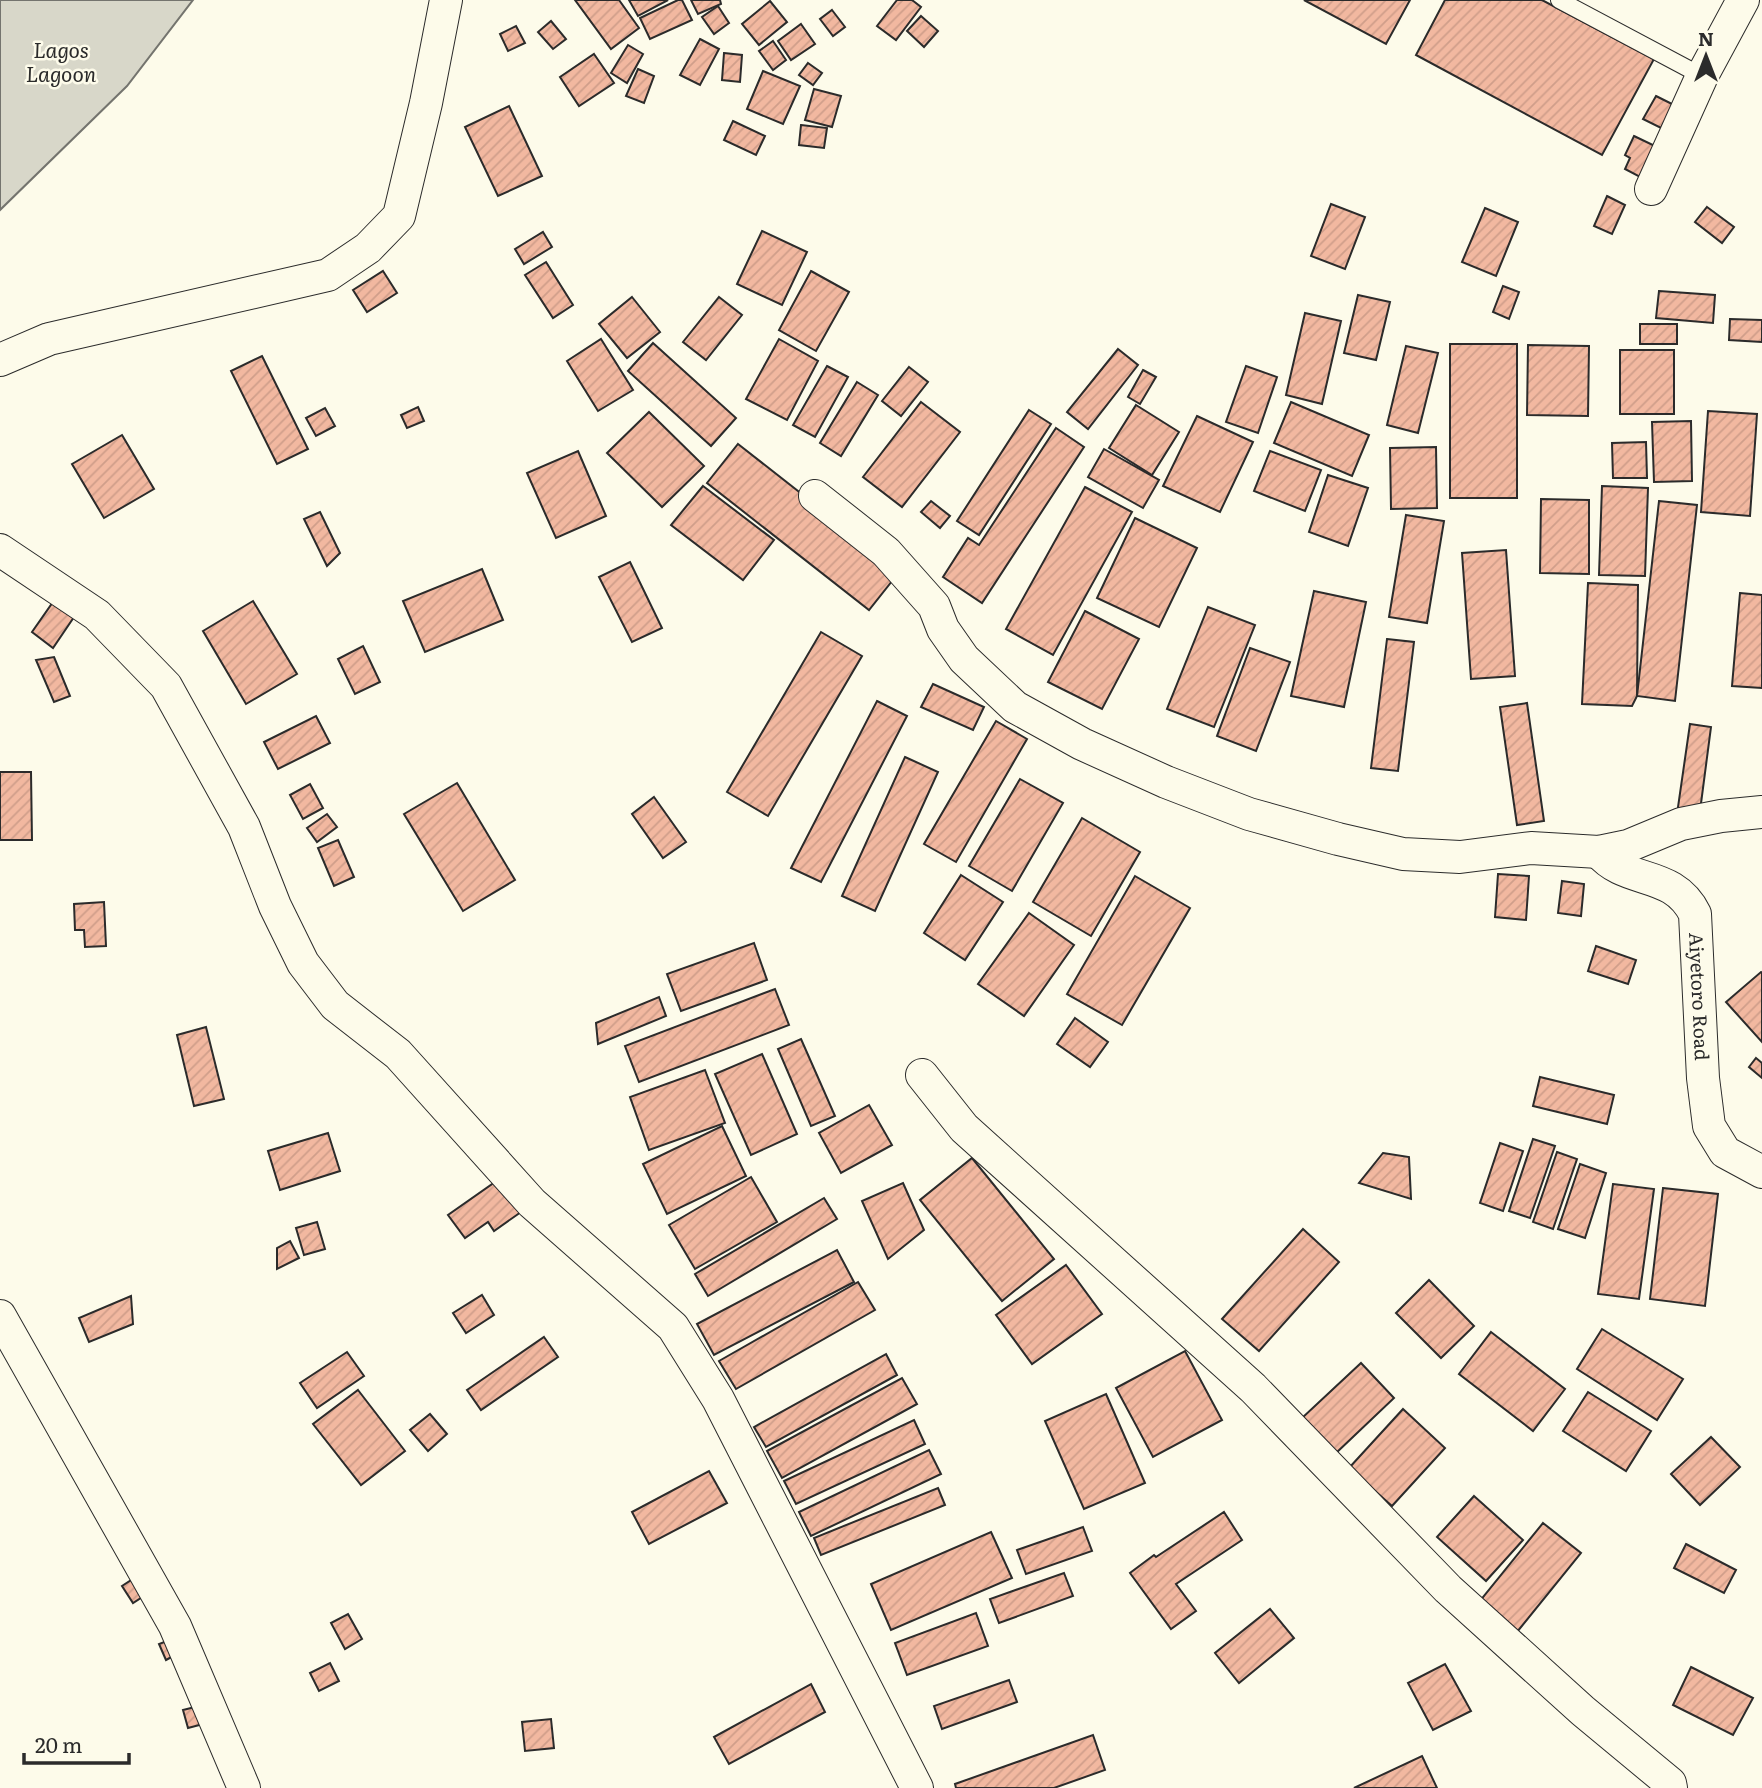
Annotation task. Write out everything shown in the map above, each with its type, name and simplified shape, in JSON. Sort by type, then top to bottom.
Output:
[{"type":"street","points":[[0,360],[49,339],[328,275],[368,248],[399,216],[426,103],[446,0]]},
{"type":"street","points":[[1651,189],[1702,76],[1743,0]]},
{"type":"street","points":[[815,496],[886,552],[934,606],[943,629],[964,659],[1014,707],[1082,744],[1249,814],[1403,854],[1460,857],[1531,848],[1599,852],[1628,846],[1681,824],[1762,812]]},
{"type":"street","points":[[0,550],[97,615],[166,686],[243,827],[275,906],[303,962],[335,1005],[398,1054],[531,1203],[673,1326],[718,1399],[917,1788]]},
{"type":"street","name":"Aiyetoro Road","points":[[1599,852],[1609,864],[1673,888],[1690,902],[1695,914],[1703,1078],[1709,1126],[1725,1152],[1762,1172]]},
{"type":"street","points":[[922,1076],[964,1128],[1253,1388],[1448,1589],[1583,1711],[1670,1783],[1671,1788]]},
{"type":"street","points":[[0,1316],[175,1626],[244,1788]]},
{"type":"lane","points":[[1559,0],[1702,76]]},
{"type":"water","name":"Lagos Lagoon","points":[[0,0],[193,0],[127,86],[0,210]]},
{"type":"building","points":[[575,0],[619,0],[639,28],[611,49]]},
{"type":"building","points":[[629,0],[668,0],[638,16]]},
{"type":"building","points":[[682,0],[692,20],[650,39],[640,18]]},
{"type":"building","points":[[691,0],[720,0],[721,4],[698,14]]},
{"type":"building","points":[[897,0],[912,0],[921,7],[896,40],[877,26]]},
{"type":"building","points":[[1304,0],[1410,0],[1386,44]]},
{"type":"building","points":[[1445,0],[1542,0],[1654,59],[1602,155],[1416,55]]},
{"type":"building","points":[[770,1],[787,22],[759,45],[742,24]]},
{"type":"building","points":[[718,6],[729,23],[714,34],[702,17]]},
{"type":"building","points":[[832,10],[845,27],[833,36],[820,19]]},
{"type":"building","points":[[921,16],[938,31],[924,47],[907,31]]},
{"type":"building","points":[[551,21],[566,39],[553,49],[538,32]]},
{"type":"building","points":[[801,24],[815,44],[791,60],[778,41]]},
{"type":"building","points":[[516,26],[525,43],[508,51],[500,34]]},
{"type":"building","points":[[700,39],[719,49],[700,85],[680,75]]},
{"type":"building","points":[[773,41],[786,60],[773,70],[759,51]]},
{"type":"building","points":[[628,45],[643,54],[627,83],[611,73]]},
{"type":"building","points":[[724,53],[742,55],[740,82],[722,80]]},
{"type":"building","points":[[594,54],[614,83],[579,106],[560,77]]},
{"type":"building","points":[[808,63],[822,73],[813,85],[799,75]]},
{"type":"building","points":[[638,69],[654,76],[644,103],[626,96]]},
{"type":"building","points":[[763,71],[800,86],[783,124],[747,109]]},
{"type":"building","points":[[814,89],[841,96],[832,127],[805,120]]},
{"type":"building","points":[[1656,96],[1674,105],[1661,128],[1643,119]]},
{"type":"building","points":[[509,106],[542,176],[498,196],[465,127]]},
{"type":"building","points":[[733,121],[765,136],[756,155],[724,140]]},
{"type":"building","points":[[801,125],[827,128],[824,148],[799,145]]},
{"type":"building","points":[[1634,136],[1657,147],[1642,178],[1625,169],[1630,158],[1625,155]]},
{"type":"building","points":[[1607,196],[1625,205],[1612,234],[1594,226]]},
{"type":"building","points":[[1331,204],[1365,217],[1345,269],[1311,256]]},
{"type":"building","points":[[1707,207],[1734,227],[1722,243],[1695,222]]},
{"type":"building","points":[[1485,208],[1518,222],[1496,276],[1462,262]]},
{"type":"building","points":[[762,231],[807,252],[782,305],[737,284]]},
{"type":"building","points":[[543,232],[552,247],[524,264],[515,249]]},
{"type":"building","points":[[546,262],[573,305],[553,318],[525,275]]},
{"type":"building","points":[[383,271],[397,293],[367,312],[353,290]]},
{"type":"building","points":[[811,271],[849,292],[816,351],[779,330]]},
{"type":"building","points":[[1503,286],[1519,292],[1509,319],[1493,312]]},
{"type":"building","points":[[1659,291],[1715,295],[1713,323],[1656,318]]},
{"type":"building","points":[[1358,295],[1390,302],[1376,360],[1344,353]]},
{"type":"building","points":[[632,297],[660,332],[627,358],[599,324]]},
{"type":"building","points":[[719,297],[742,315],[706,360],[683,342]]},
{"type":"building","points":[[1305,313],[1341,321],[1322,404],[1286,395]]},
{"type":"building","points":[[1730,319],[1762,320],[1762,342],[1729,340]]},
{"type":"building","points":[[1640,324],[1677,324],[1677,344],[1640,344]]},
{"type":"building","points":[[601,339],[633,390],[598,411],[567,361]]},
{"type":"building","points":[[779,339],[818,361],[787,420],[746,399]]},
{"type":"building","points":[[653,343],[736,418],[711,446],[628,371]]},
{"type":"building","points":[[1450,344],[1517,344],[1517,498],[1450,498]]},
{"type":"building","points":[[1528,345],[1589,346],[1588,416],[1527,415]]},
{"type":"building","points":[[1406,346],[1438,353],[1418,433],[1387,425]]},
{"type":"building","points":[[1118,349],[1138,365],[1088,429],[1067,412]]},
{"type":"building","points":[[1620,350],[1674,350],[1674,414],[1620,414]]},
{"type":"building","points":[[262,356],[308,449],[277,464],[231,371]]},
{"type":"building","points":[[827,366],[848,377],[815,437],[793,425]]},
{"type":"building","points":[[1246,366],[1277,377],[1258,433],[1226,422]]},
{"type":"building","points":[[909,367],[928,382],[901,416],[882,401]]},
{"type":"building","points":[[1143,370],[1156,377],[1140,404],[1128,397]]},
{"type":"building","points":[[857,382],[878,395],[841,456],[820,443]]},
{"type":"building","points":[[921,402],[960,432],[902,507],[863,477]]},
{"type":"building","points":[[1291,402],[1369,435],[1352,476],[1274,443]]},
{"type":"building","points":[[1136,405],[1179,432],[1152,475],[1109,448]]},
{"type":"building","points":[[418,407],[424,421],[407,428],[401,415]]},
{"type":"building","points":[[325,408],[335,426],[316,436],[306,418]]},
{"type":"building","points":[[1029,410],[1051,424],[979,535],[957,521]]},
{"type":"building","points":[[1708,411],[1757,414],[1750,516],[1701,512]]},
{"type":"building","points":[[649,412],[704,466],[662,507],[607,453]]},
{"type":"building","points":[[1197,416],[1253,442],[1220,512],[1163,486]]},
{"type":"building","points":[[1691,421],[1692,481],[1654,482],[1652,422]]},
{"type":"building","points":[[1056,428],[1084,447],[982,603],[943,577],[968,538],[979,545]]},
{"type":"building","points":[[122,435],[154,489],[104,518],[72,464]]},
{"type":"building","points":[[1646,442],[1647,478],[1613,478],[1612,443]]},
{"type":"building","points":[[738,444],[900,571],[869,610],[707,483]]},
{"type":"building","points":[[1436,447],[1437,508],[1391,509],[1390,448]]},
{"type":"building","points":[[1104,449],[1159,480],[1143,508],[1088,477]]},
{"type":"building","points":[[578,451],[606,516],[556,538],[527,473]]},
{"type":"building","points":[[1270,451],[1321,470],[1305,511],[1254,491]]},
{"type":"building","points":[[1328,475],[1368,488],[1348,546],[1309,532]]},
{"type":"building","points":[[703,486],[774,540],[743,580],[671,525]]},
{"type":"building","points":[[1602,486],[1648,488],[1645,576],[1599,575]]},
{"type":"building","points":[[1085,487],[1132,512],[1053,655],[1006,629]]},
{"type":"building","points":[[1541,499],[1589,500],[1589,574],[1540,573]]},
{"type":"building","points":[[931,501],[950,516],[940,528],[921,512]]},
{"type":"building","points":[[1659,501],[1697,505],[1675,701],[1637,696]]},
{"type":"building","points":[[320,512],[340,553],[327,566],[304,519]]},
{"type":"building","points":[[1406,515],[1444,521],[1427,623],[1389,617]]},
{"type":"building","points":[[1135,518],[1197,548],[1159,627],[1097,598]]},
{"type":"building","points":[[1506,550],[1515,676],[1471,679],[1462,553]]},
{"type":"building","points":[[630,562],[662,628],[632,642],[599,577]]},
{"type":"building","points":[[482,569],[503,620],[425,652],[403,601]]},
{"type":"building","points":[[1588,583],[1638,585],[1637,696],[1632,706],[1582,704]]},
{"type":"building","points":[[1314,591],[1366,602],[1344,707],[1291,696]]},
{"type":"building","points":[[1740,593],[1762,595],[1762,688],[1732,686]]},
{"type":"building","points":[[253,601],[297,674],[246,704],[203,631]]},
{"type":"building","points":[[53,602],[74,617],[53,648],[32,632]]},
{"type":"building","points":[[1208,607],[1255,625],[1214,727],[1167,709]]},
{"type":"building","points":[[1085,611],[1139,639],[1102,709],[1048,682]]},
{"type":"building","points":[[821,632],[862,656],[768,816],[727,792]]},
{"type":"building","points":[[1387,639],[1414,642],[1398,771],[1371,768]]},
{"type":"building","points":[[363,646],[380,682],[355,694],[338,659]]},
{"type":"building","points":[[1250,648],[1290,662],[1256,751],[1217,736]]},
{"type":"building","points":[[54,657],[70,696],[54,702],[36,660]]},
{"type":"building","points":[[933,684],[984,707],[973,730],[921,707]]},
{"type":"building","points":[[877,701],[907,716],[821,882],[791,868]]},
{"type":"building","points":[[1527,703],[1544,821],[1517,825],[1500,707]]},
{"type":"building","points":[[316,716],[330,743],[278,769],[264,742]]},
{"type":"building","points":[[996,721],[1027,739],[956,862],[924,844]]},
{"type":"building","points":[[1690,724],[1711,727],[1700,811],[1677,814]]},
{"type":"building","points":[[905,757],[938,772],[875,911],[842,896]]},
{"type":"building","points":[[0,772],[31,772],[32,840],[0,840]]},
{"type":"building","points":[[1020,779],[1063,803],[1012,891],[969,866]]},
{"type":"building","points":[[457,783],[515,880],[463,911],[404,814]]},
{"type":"building","points":[[310,784],[323,808],[303,819],[290,795]]},
{"type":"building","points":[[654,797],[686,842],[663,858],[632,814]]},
{"type":"building","points":[[327,814],[337,827],[317,842],[307,828]]},
{"type":"building","points":[[1082,818],[1140,852],[1091,936],[1033,902]]},
{"type":"building","points":[[338,840],[354,877],[334,886],[318,848]]},
{"type":"building","points":[[1498,874],[1529,876],[1526,920],[1495,917]]},
{"type":"building","points":[[961,875],[1003,902],[965,960],[924,933]]},
{"type":"building","points":[[1135,876],[1190,908],[1122,1025],[1067,994]]},
{"type":"building","points":[[1562,881],[1584,884],[1581,916],[1558,913]]},
{"type":"building","points":[[104,902],[106,946],[85,947],[84,930],[75,930],[74,904]]},
{"type":"building","points":[[1029,913],[1074,945],[1024,1016],[978,984]]},
{"type":"building","points":[[754,943],[767,980],[681,1011],[667,974]]},
{"type":"building","points":[[1596,946],[1636,960],[1628,984],[1588,971]]},
{"type":"building","points":[[1762,973],[1762,1042],[1726,1002]]},
{"type":"building","points":[[775,989],[789,1025],[639,1082],[625,1046]]},
{"type":"building","points":[[659,997],[666,1016],[598,1044],[596,1023]]},
{"type":"building","points":[[1075,1018],[1108,1042],[1090,1067],[1057,1044]]},
{"type":"building","points":[[206,1027],[224,1099],[194,1106],[177,1035]]},
{"type":"building","points":[[801,1039],[835,1116],[811,1126],[778,1049]]},
{"type":"building","points":[[762,1054],[797,1134],[751,1155],[715,1074]]},
{"type":"building","points":[[1756,1058],[1762,1063],[1762,1078],[1749,1067]]},
{"type":"building","points":[[705,1070],[725,1123],[649,1150],[630,1097]]},
{"type":"building","points":[[1540,1077],[1614,1095],[1607,1124],[1533,1106]]},
{"type":"building","points":[[869,1105],[892,1145],[841,1173],[819,1133]]},
{"type":"building","points":[[722,1126],[746,1176],[667,1214],[643,1164]]},
{"type":"building","points":[[328,1133],[340,1171],[280,1190],[268,1151]]},
{"type":"building","points":[[1533,1139],[1555,1146],[1530,1218],[1509,1211]]},
{"type":"building","points":[[1500,1143],[1523,1151],[1503,1211],[1480,1203]]},
{"type":"building","points":[[1557,1152],[1577,1159],[1553,1229],[1533,1222]]},
{"type":"building","points":[[1383,1153],[1409,1157],[1411,1199],[1359,1183]]},
{"type":"building","points":[[972,1158],[1054,1259],[1002,1301],[920,1200]]},
{"type":"building","points":[[1580,1164],[1606,1173],[1585,1238],[1558,1229]]},
{"type":"building","points":[[751,1177],[777,1222],[695,1269],[669,1225]]},
{"type":"building","points":[[498,1180],[521,1212],[494,1231],[488,1222],[465,1238],[448,1215]]},
{"type":"building","points":[[903,1183],[924,1230],[888,1259],[862,1201]]},
{"type":"building","points":[[1613,1184],[1654,1189],[1639,1299],[1598,1294]]},
{"type":"building","points":[[1663,1188],[1718,1194],[1705,1306],[1650,1299]]},
{"type":"building","points":[[824,1198],[837,1219],[708,1296],[695,1274]]},
{"type":"building","points":[[317,1222],[325,1249],[304,1255],[296,1228]]},
{"type":"building","points":[[1303,1229],[1339,1262],[1259,1351],[1222,1319]]},
{"type":"building","points":[[290,1241],[299,1258],[277,1269],[277,1248]]},
{"type":"building","points":[[837,1250],[854,1282],[714,1355],[697,1324]]},
{"type":"building","points":[[1066,1265],[1102,1314],[1032,1364],[996,1315]]},
{"type":"building","points":[[1429,1280],[1474,1326],[1441,1358],[1396,1313]]},
{"type":"building","points":[[858,1282],[875,1310],[736,1389],[719,1361]]},
{"type":"building","points":[[482,1295],[494,1315],[466,1333],[453,1313]]},
{"type":"building","points":[[131,1296],[133,1324],[89,1342],[79,1318]]},
{"type":"building","points":[[1602,1329],[1683,1379],[1657,1420],[1577,1369]]},
{"type":"building","points":[[1491,1332],[1565,1389],[1533,1431],[1459,1374]]},
{"type":"building","points":[[544,1337],[558,1357],[481,1410],[467,1390]]},
{"type":"building","points":[[1185,1351],[1222,1420],[1153,1457],[1116,1388]]},
{"type":"building","points":[[347,1352],[364,1376],[317,1408],[300,1383]]},
{"type":"building","points":[[886,1354],[897,1375],[766,1447],[754,1427]]},
{"type":"building","points":[[1361,1363],[1394,1398],[1335,1454],[1302,1418]]},
{"type":"building","points":[[902,1378],[917,1404],[782,1478],[767,1451]]},
{"type":"building","points":[[358,1390],[405,1451],[361,1485],[313,1424]]},
{"type":"building","points":[[1588,1392],[1651,1431],[1626,1471],[1563,1431]]},
{"type":"building","points":[[1106,1394],[1145,1483],[1084,1509],[1045,1421]]},
{"type":"building","points":[[1403,1409],[1445,1448],[1392,1506],[1349,1468]]},
{"type":"building","points":[[430,1414],[447,1434],[428,1451],[410,1430]]},
{"type":"building","points":[[914,1420],[925,1444],[796,1504],[784,1481]]},
{"type":"building","points":[[1711,1437],[1740,1467],[1700,1505],[1671,1474]]},
{"type":"building","points":[[929,1450],[941,1474],[811,1536],[799,1512]]},
{"type":"building","points":[[709,1471],[727,1503],[649,1544],[632,1512]]},
{"type":"building","points":[[938,1488],[945,1505],[821,1555],[814,1538]]},
{"type":"building","points":[[1474,1496],[1523,1540],[1486,1581],[1437,1537]]},
{"type":"building","points":[[1224,1512],[1242,1540],[1176,1584],[1196,1611],[1171,1629],[1130,1573]]},
{"type":"building","points":[[1543,1523],[1581,1553],[1517,1632],[1479,1602]]},
{"type":"building","points":[[1083,1527],[1092,1551],[1026,1574],[1017,1550]]},
{"type":"building","points":[[991,1532],[1012,1578],[891,1630],[871,1584]]},
{"type":"building","points":[[1686,1544],[1736,1570],[1724,1593],[1674,1568]]},
{"type":"building","points":[[1064,1573],[1073,1596],[999,1623],[990,1599]]},
{"type":"building","points":[[139,1575],[150,1592],[133,1603],[122,1586]]},
{"type":"building","points":[[1270,1609],[1294,1638],[1239,1683],[1215,1653]]},
{"type":"building","points":[[976,1613],[988,1646],[907,1675],[895,1643]]},
{"type":"building","points":[[348,1614],[362,1639],[345,1649],[331,1623]]},
{"type":"building","points":[[172,1639],[179,1653],[166,1660],[159,1644]]},
{"type":"building","points":[[330,1663],[339,1681],[319,1691],[310,1673]]},
{"type":"building","points":[[1445,1664],[1471,1711],[1433,1730],[1408,1683]]},
{"type":"building","points":[[1691,1667],[1753,1698],[1733,1735],[1673,1705]]},
{"type":"building","points":[[1009,1680],[1017,1702],[942,1729],[934,1706]]},
{"type":"building","points":[[811,1684],[825,1712],[729,1764],[714,1737]]},
{"type":"building","points":[[203,1705],[207,1723],[188,1728],[183,1710]]},
{"type":"building","points":[[551,1719],[554,1748],[525,1751],[522,1722]]},
{"type":"building","points":[[1093,1735],[1105,1770],[1054,1788],[956,1788],[955,1784]]},
{"type":"building","points":[[1422,1756],[1437,1788],[1354,1788]]}]
